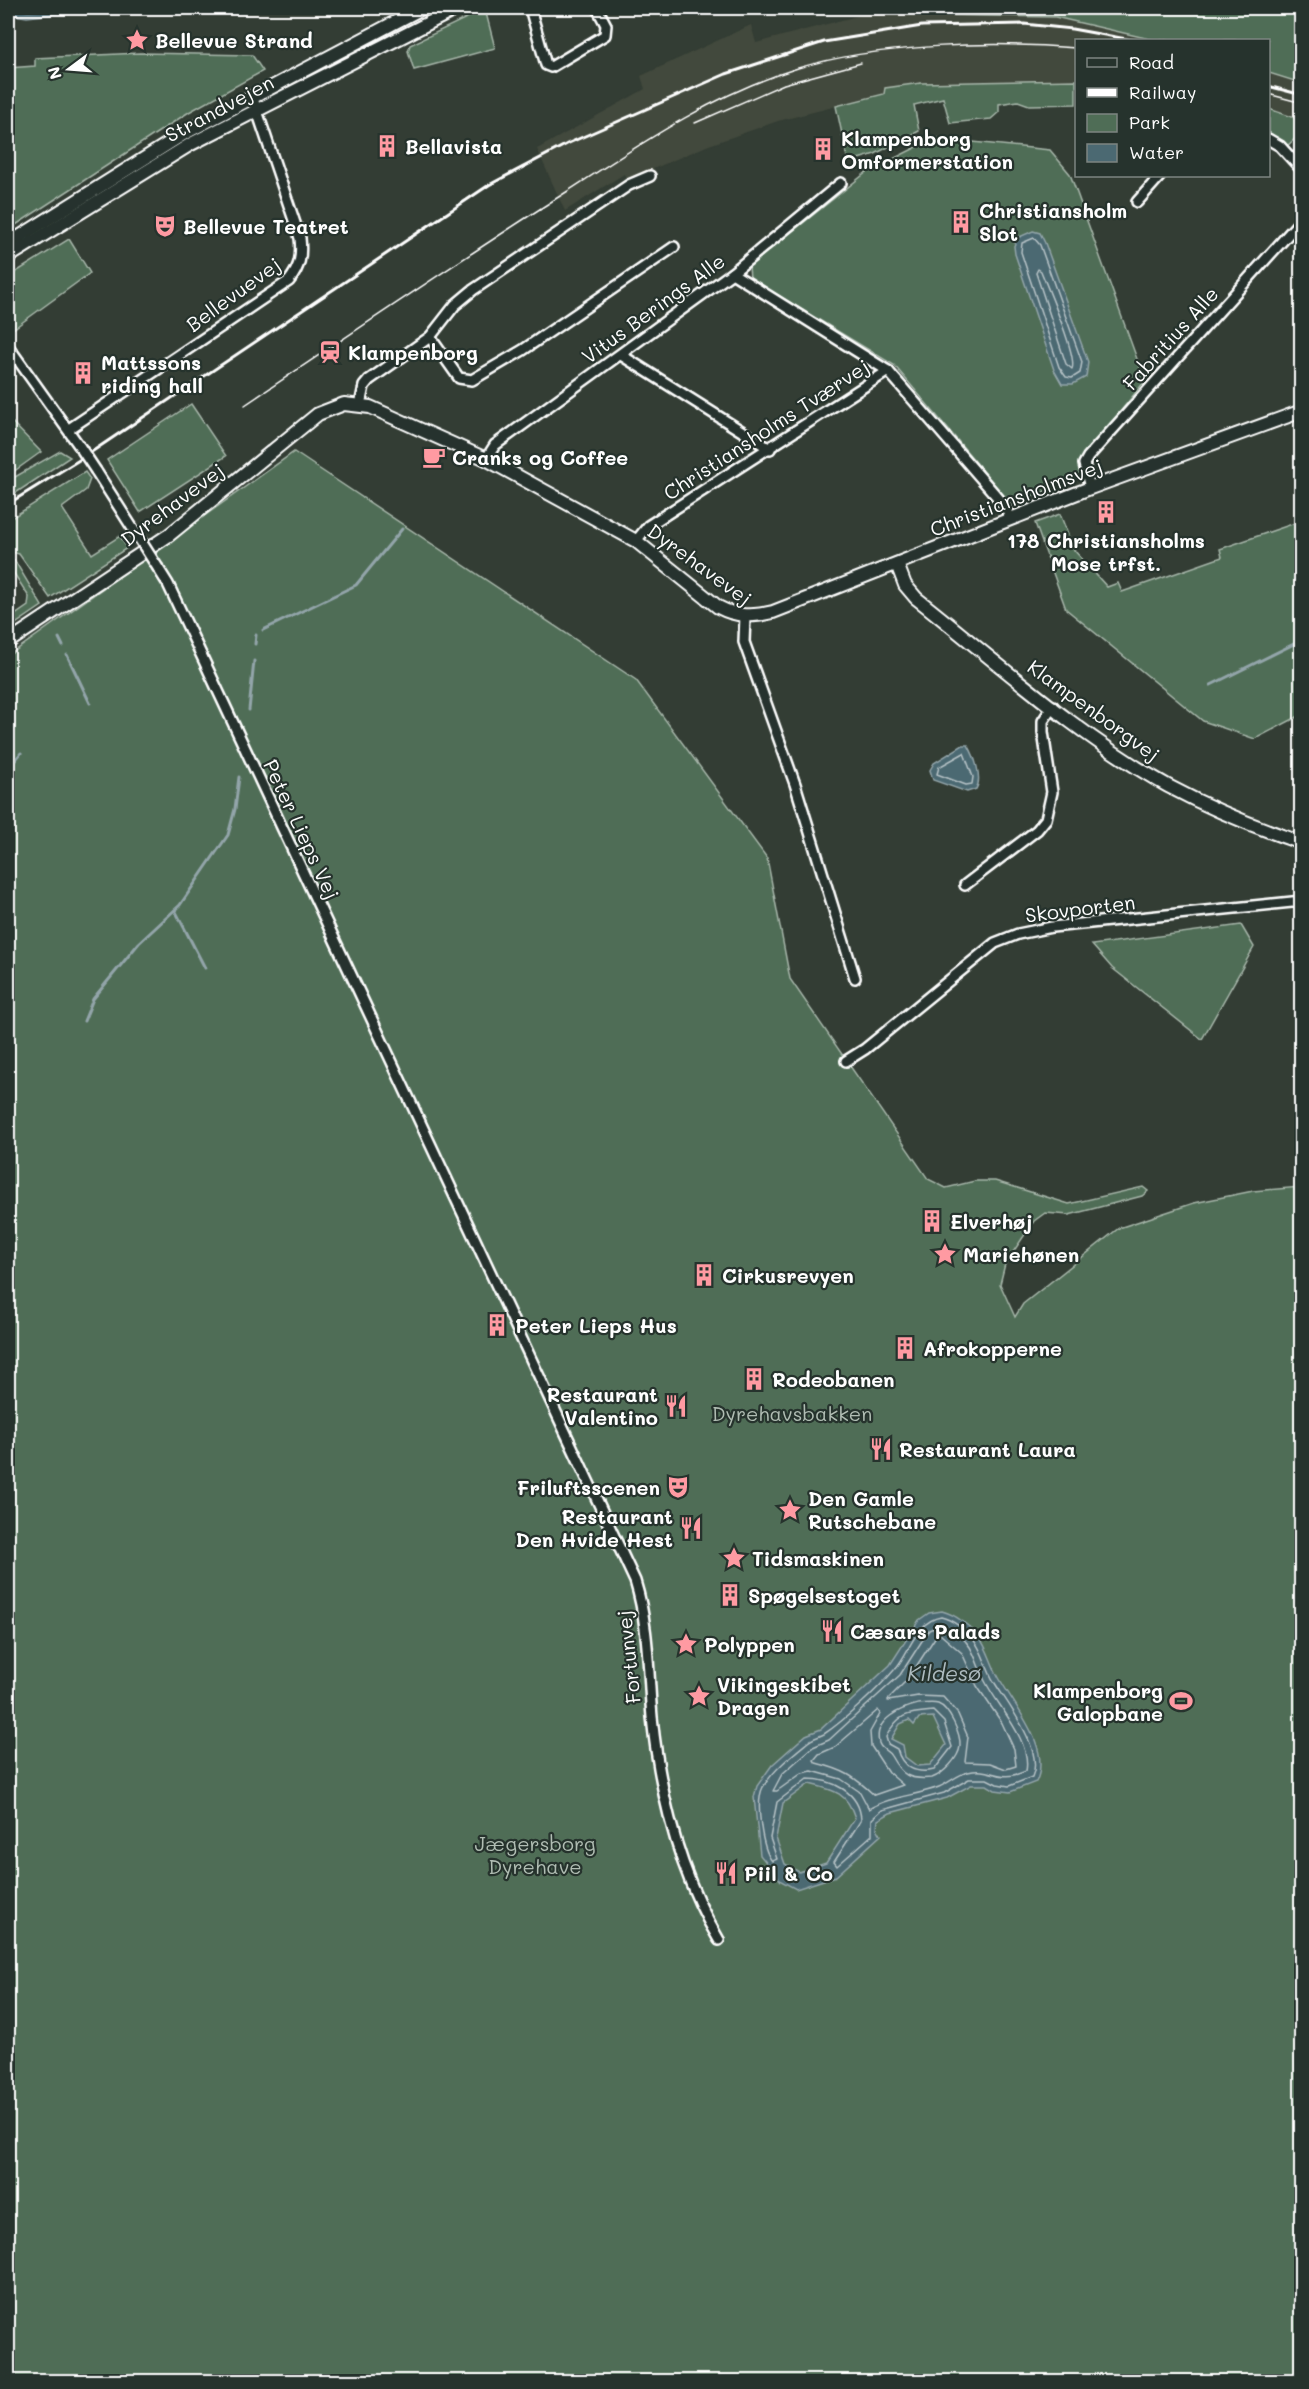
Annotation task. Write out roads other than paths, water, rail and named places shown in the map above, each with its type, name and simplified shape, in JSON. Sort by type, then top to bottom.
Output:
[{"type":"street","name":"Strandvejen","points":[[8,244],[185,133],[422,8]]},
{"type":"street","name":"Strandvejen","points":[[8,257],[191,144],[458,8]]},
{"type":"street","points":[[530,8],[546,65],[551,67],[605,35],[606,25],[597,8]]},
{"type":"street","name":"Bellevuevej","points":[[69,429],[288,281],[294,274],[300,262],[300,238],[252,96]]},
{"type":"street","points":[[1270,141],[1280,146],[1302,170]]},
{"type":"street","points":[[360,405],[364,386],[369,380],[430,338],[455,305],[472,290],[630,185],[650,176]]},
{"type":"street","points":[[1137,202],[1159,177]]},
{"type":"street","name":"Vitus Berings Alle","points":[[486,459],[495,445],[732,273],[841,183]]},
{"type":"street","name":"Fabritius Alle","points":[[1090,488],[1084,464],[1088,457],[1302,219]]},
{"type":"street","points":[[430,338],[459,378],[472,380],[523,350],[674,247]]},
{"type":"street","points":[[732,273],[888,371],[999,499],[1012,519]]},
{"type":"street","name":"Peter Lieps Vej","points":[[8,346],[69,429],[168,584],[527,1348]]},
{"type":"street","points":[[621,355],[770,448]]},
{"type":"street","name":"Christiansholms Tværvej","points":[[636,541],[648,526],[888,371]]},
{"type":"street","name":"Dyrehavevej","points":[[8,642],[169,535],[318,414],[335,406],[360,405],[486,459],[636,541],[718,607],[729,613],[745,616],[744,642],[795,784],[855,978]]},
{"type":"street","name":"Christiansholmsvej","points":[[745,616],[773,612],[1090,488],[1302,411]]},
{"type":"street","name":"Klampenborgvej","points":[[897,564],[905,585],[915,598],[1094,738],[1166,785],[1246,823],[1302,843]]},
{"type":"street","points":[[965,885],[1037,830],[1046,819],[1052,792],[1043,721],[1053,706]]},
{"type":"street","name":"Skovporten","points":[[846,1061],[865,1049],[995,943],[1018,934],[1052,927],[1302,901]]},
{"type":"street","name":"Fortunvej","points":[[527,1348],[621,1547],[638,1589],[646,1618],[652,1719],[669,1811],[681,1861],[719,1940]]},
{"type":"water","points":[[8,8],[111,8],[27,17],[8,14]]},
{"type":"water","points":[[1033,231],[1040,233],[1045,243],[1088,362],[1086,377],[1073,384],[1062,384],[1054,370],[1015,254],[1014,246],[1017,238]]},
{"type":"water","points":[[963,745],[968,745],[970,749],[979,779],[976,789],[967,792],[933,780],[930,770],[934,763]]},
{"type":"water","name":"Kildesø","points":[[942,1611],[953,1615],[982,1641],[997,1674],[1035,1740],[1040,1769],[1036,1782],[1010,1792],[995,1790],[987,1785],[971,1785],[947,1798],[890,1813],[878,1820],[877,1828],[881,1835],[836,1876],[796,1889],[781,1881],[760,1855],[754,1797],[757,1786],[772,1765],[806,1735],[821,1729],[890,1665],[919,1620],[929,1613]],"holes":[[[933,1717],[946,1745],[930,1765],[917,1766],[905,1757],[903,1745],[891,1739],[900,1724],[909,1720],[914,1725],[919,1718]],[[809,1784],[826,1788],[844,1797],[855,1818],[826,1863],[799,1872],[785,1864],[776,1838],[783,1803]]]},
{"type":"waterway","points":[[263,630],[356,585],[402,529]]},
{"type":"waterway","points":[[255,644],[256,635]]},
{"type":"waterway","points":[[59,638],[63,646]]},
{"type":"waterway","points":[[1211,685],[1302,640]]},
{"type":"waterway","points":[[67,655],[90,703]]},
{"type":"waterway","points":[[249,710],[254,661]]},
{"type":"waterway","points":[[8,769],[21,753]]},
{"type":"waterway","points":[[84,1021],[93,999],[139,943],[180,905],[228,835],[235,809],[239,777]]},
{"type":"waterway","points":[[175,910],[205,968]]},
{"type":"tram line","points":[[245,405],[623,155],[679,121],[737,91],[798,68],[830,60],[899,49],[973,45],[1075,48]]},
{"type":"tram line","points":[[695,123],[784,84],[861,63]]},
{"type":"tram line","points":[[1270,95],[1302,103]]},
{"type":"railway","points":[[8,504],[84,457],[489,185],[569,143],[726,74],[824,42],[922,26],[1024,24],[1072,29],[1127,39]]},
{"type":"railway","points":[[1270,87],[1302,95]]},
{"type":"place","name":"Bellevue Strand","points":[[137,40]]},
{"type":"place","name":"Bellavista","points":[[387,146]]},
{"type":"place","name":"Klampenborg Omformerstation","points":[[823,149]]},
{"type":"place","name":"Christiansholm Slot","points":[[961,222]]},
{"type":"place","name":"Bellevue Teatret","points":[[165,226]]},
{"type":"place","name":"Klampenborg","points":[[330,352]]},
{"type":"place","name":"Mattssons riding hall","points":[[83,373]]},
{"type":"place","name":"Cranks og Coffee","points":[[434,457]]},
{"type":"place","name":"178 Christiansholms Mose trfst.","points":[[1106,512]]},
{"type":"place","name":"Elverhøj","points":[[932,1221]]},
{"type":"place","name":"Mariehønen","points":[[945,1254]]},
{"type":"place","name":"Cirkusrevyen","points":[[704,1275]]},
{"type":"place","name":"Peter Lieps Hus","points":[[497,1325]]},
{"type":"place","name":"Afrokopperne","points":[[905,1348]]},
{"type":"place","name":"Rodeobanen","points":[[754,1379]]},
{"type":"place","name":"Restaurant Valentino","points":[[676,1406]]},
{"type":"place","name":"Restaurant Laura","points":[[881,1449]]},
{"type":"place","name":"Friluftsscenen","points":[[678,1487]]},
{"type":"place","name":"Den Gamle Rutschebane","points":[[790,1510]]},
{"type":"place","name":"Restaurant Den Hvide Hest","points":[[691,1528]]},
{"type":"place","name":"Tidsmaskinen","points":[[734,1558]]},
{"type":"place","name":"Spøgelsestoget","points":[[730,1595]]},
{"type":"place","name":"Cæsars Palads","points":[[832,1631]]},
{"type":"place","name":"Polyppen","points":[[686,1644]]},
{"type":"place","name":"Vikingeskibet Dragen","points":[[699,1696]]},
{"type":"place","name":"Klampenborg Galopbane","points":[[1181,1701]]},
{"type":"place","name":"Piil & Co","points":[[726,1873]]},
{"type":"park label","name":"Dyrehavsbakken","points":[[792,1413]]},
{"type":"park label","name":"Jægersborg Dyrehave","points":[[535,1854]]}]
